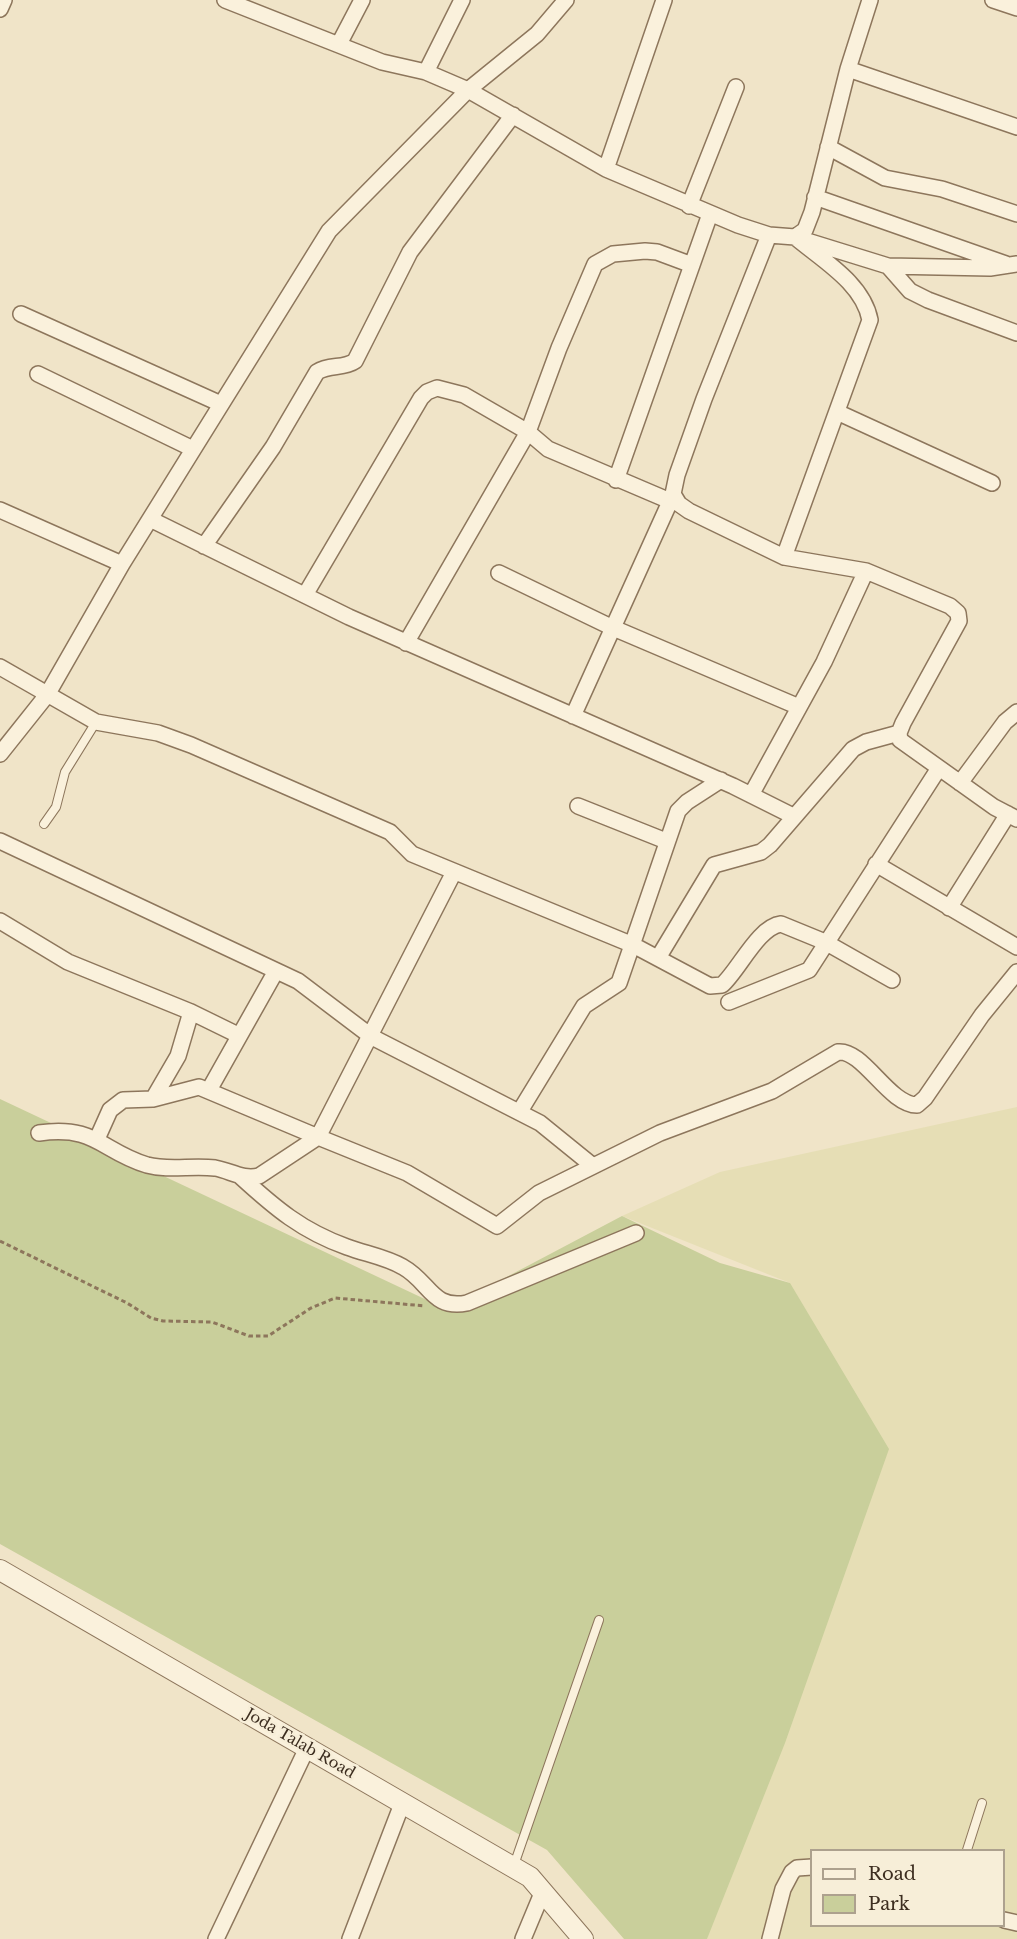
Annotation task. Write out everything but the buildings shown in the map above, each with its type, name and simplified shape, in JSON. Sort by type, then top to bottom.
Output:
[{"type":"street","points":[[0,9],[4,0]]},
{"type":"street","points":[[225,0],[252,5],[382,62],[426,72],[468,90],[606,169],[689,206],[769,236],[795,237],[888,267],[1014,265]]},
{"type":"street","points":[[339,44],[362,0]]},
{"type":"street","points":[[426,72],[462,0]]},
{"type":"street","points":[[0,753],[47,694],[122,564],[329,231],[468,90],[537,34],[566,0]]},
{"type":"street","points":[[606,169],[664,0]]},
{"type":"street","points":[[795,237],[805,230],[870,0]]},
{"type":"street","points":[[993,0],[1017,8]]},
{"type":"street","points":[[849,69],[1017,127]]},
{"type":"street","points":[[689,206],[736,87]]},
{"type":"street","points":[[204,546],[273,447],[317,372],[324,368],[348,365],[355,361],[403,263],[513,115]]},
{"type":"street","points":[[828,147],[885,178],[924,184],[1017,214]]},
{"type":"street","points":[[815,197],[1014,265]]},
{"type":"street","points":[[616,480],[711,214]]},
{"type":"street","points":[[573,716],[611,627],[672,498],[677,475],[704,399],[769,236]]},
{"type":"street","points":[[784,557],[870,320],[867,303],[858,291],[795,237]]},
{"type":"street","points":[[406,643],[528,432],[559,348],[594,264],[613,254],[645,251],[657,252],[693,265]]},
{"type":"street","points":[[888,267],[910,291],[928,300],[1017,333]]},
{"type":"street","points":[[21,314],[221,404]]},
{"type":"street","points":[[38,374],[194,449]]},
{"type":"street","points":[[305,595],[427,392],[437,388],[464,395],[528,432],[548,449],[616,480],[672,498],[689,511],[784,557],[866,571],[950,606],[958,613],[959,621],[899,733],[900,740],[960,783],[1012,816],[949,908]]},
{"type":"street","points":[[837,412],[992,483]]},
{"type":"street","points":[[0,510],[122,564]]},
{"type":"street","points":[[150,519],[406,643],[721,780],[793,816]]},
{"type":"street","points":[[751,795],[824,662],[866,571]]},
{"type":"street","points":[[500,573],[611,627],[799,707]]},
{"type":"street","points":[[0,667],[96,722],[158,733],[191,745],[390,832],[412,854],[633,945],[710,986],[718,987],[725,982],[762,936],[775,925],[789,926],[825,942],[892,980]]},
{"type":"street","points":[[960,783],[1005,722],[1017,712]]},
{"type":"street","points":[[658,958],[714,866],[761,852],[854,749],[866,742],[899,733]]},
{"type":"street","points":[[729,1002],[804,974],[939,768]]},
{"type":"street","points":[[520,1111],[584,1006],[619,983],[678,811],[687,802],[721,780]]},
{"type":"street","points":[[578,806],[666,841]]},
{"type":"street","points":[[0,841],[298,981],[372,1036],[520,1111],[558,1136],[593,1166]]},
{"type":"street","points":[[876,864],[1017,947]]},
{"type":"street","points":[[39,1133],[75,1132],[97,1139],[144,1164],[170,1168],[216,1168],[240,1176],[260,1176],[318,1137],[372,1036],[454,872]]},
{"type":"street","points":[[0,921],[68,962],[191,1012],[238,1035]]},
{"type":"street","points":[[209,1090],[276,971]]},
{"type":"street","points":[[97,1139],[106,1117],[117,1103],[123,1100],[153,1099],[199,1087],[406,1173],[497,1226],[539,1193],[660,1133],[772,1091],[841,1052],[849,1054],[903,1101],[917,1105],[925,1098],[982,1015],[1017,972]]},
{"type":"street","points":[[153,1099],[178,1056],[191,1012]]},
{"type":"street","points":[[240,1176],[291,1221],[330,1240],[404,1268],[437,1299],[448,1305],[467,1303],[636,1233]]},
{"type":"street","name":"Joda Talab Road","points":[[0,1569],[530,1877],[583,1939]]},
{"type":"street","points":[[216,1939],[307,1748]]},
{"type":"street","points":[[350,1939],[402,1804]]},
{"type":"street","points":[[770,1939],[787,1880],[797,1868],[810,1867]]},
{"type":"street","points":[[523,1939],[543,1892]]},
{"type":"lane","points":[[44,824],[56,807],[65,772],[96,722]]},
{"type":"lane","points":[[513,1867],[599,1620]]},
{"type":"lane","points":[[968,1849],[982,1803]]},
{"type":"path","points":[[0,1241],[127,1303],[151,1318],[164,1321],[212,1323],[249,1336],[268,1336],[311,1308],[335,1298],[412,1306],[448,1305]]},
{"type":"shaded area","points":[[1017,1107],[1017,1939],[707,1939],[790,1283],[622,1216],[720,1172]]},
{"type":"green space","points":[[0,1099],[446,1309],[622,1216],[720,1263],[790,1283],[889,1449],[785,1743],[707,1939],[624,1939],[547,1850],[0,1544]]}]
